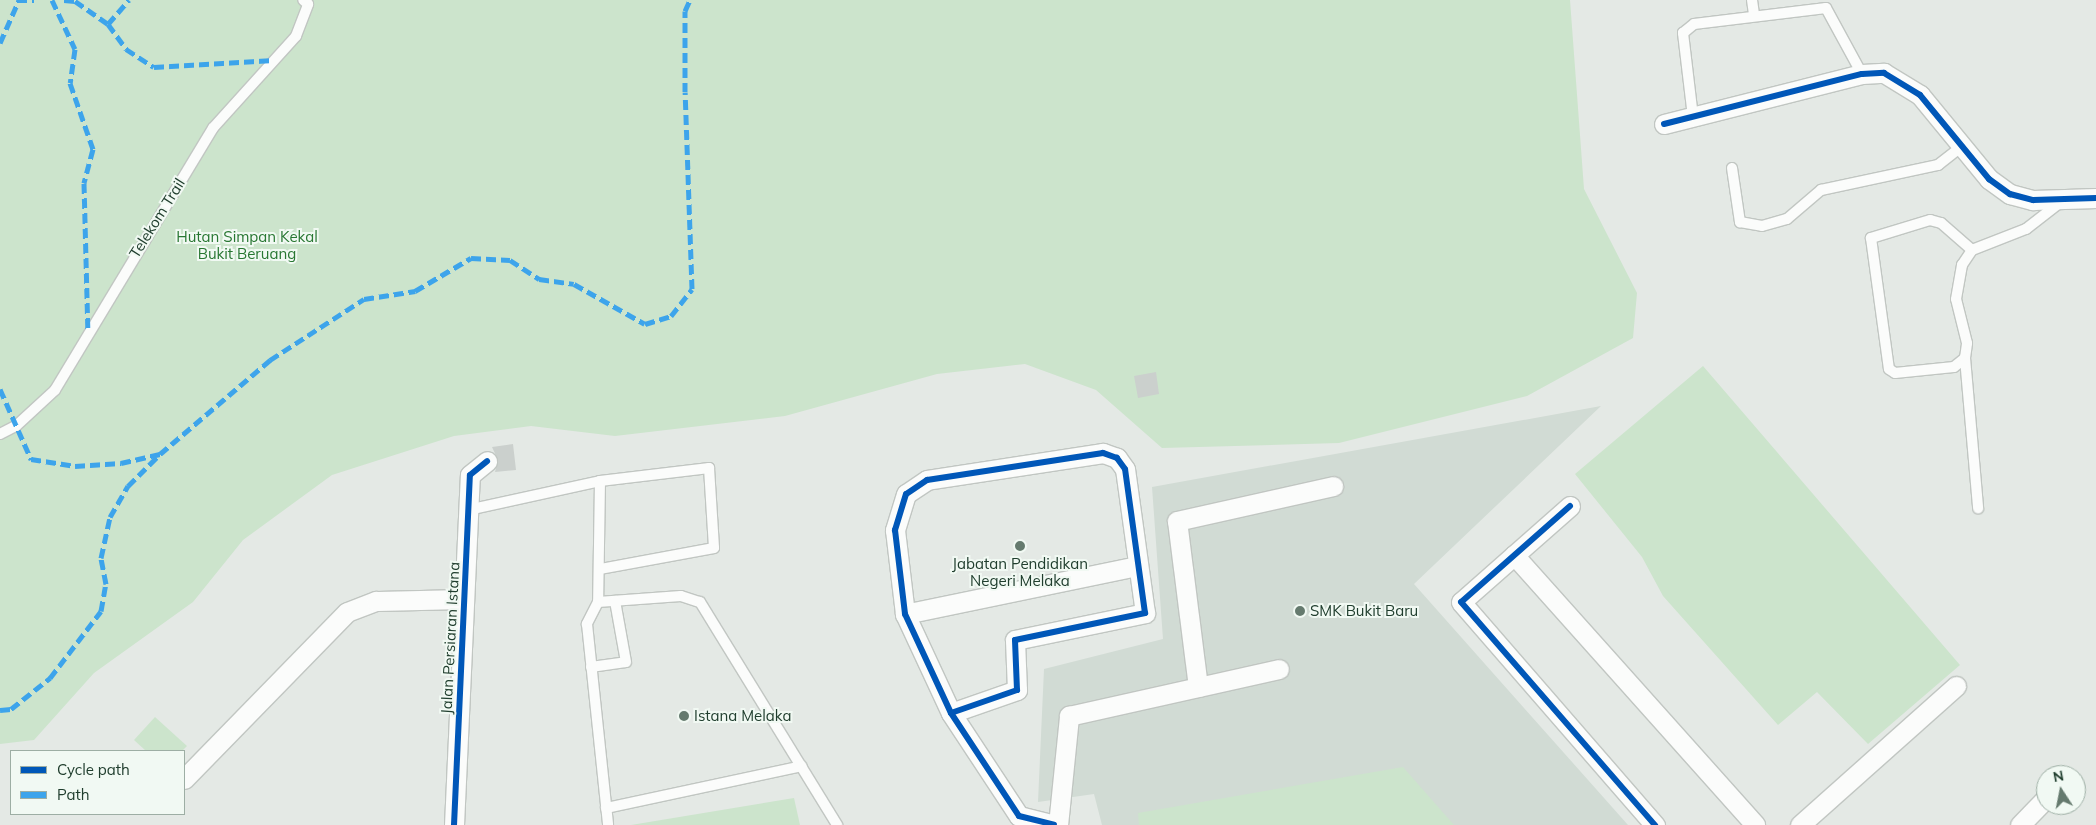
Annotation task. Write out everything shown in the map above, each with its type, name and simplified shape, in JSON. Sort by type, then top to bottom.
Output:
[{"type":"street","points":[[1664,124],[1862,74],[1884,73],[1902,81],[1962,146],[1988,178],[2010,194],[2062,201],[2096,198]]},
{"type":"street","points":[[951,713],[1017,690],[1015,640],[1145,613],[1136,566],[1125,469],[1117,458],[1103,453],[927,480],[906,494],[896,530],[905,614],[951,713],[1019,816],[1054,825]]},
{"type":"street","name":"Jalan Persiaran Istana","points":[[454,825],[470,474],[487,461]]},
{"type":"street","points":[[1198,687],[1177,521],[1333,486]]},
{"type":"street","points":[[1570,506],[1461,602],[1655,825]]},
{"type":"street","points":[[1514,555],[1755,825]]},
{"type":"street","points":[[905,614],[1136,566]]},
{"type":"street","points":[[185,778],[347,612],[376,601],[464,599]]},
{"type":"street","points":[[1058,825],[1062,806],[1069,716],[1279,669]]},
{"type":"street","points":[[1800,825],[1956,686]]},
{"type":"street","points":[[1062,806],[1071,825]]},
{"type":"street","points":[[2020,825],[2036,808]]},
{"type":"lane","name":"Telekom Trail","points":[[0,434],[16,426],[55,390],[213,128],[296,36],[308,4],[303,0]]},
{"type":"lane","points":[[1752,0],[1754,15]]},
{"type":"lane","points":[[1693,118],[1683,33],[1694,24],[1754,15],[1826,8],[1862,74]]},
{"type":"lane","points":[[1732,168],[1740,222],[1762,226],[1787,219],[1821,190],[1938,166],[1962,146]]},
{"type":"lane","points":[[1978,508],[1957,282],[1972,250],[2026,229],[2062,201]]},
{"type":"lane","points":[[1965,358],[1954,367],[1895,373],[1890,369],[1871,238],[1930,220],[1941,223],[1972,250]]},
{"type":"lane","points":[[468,510],[600,481],[710,468],[714,548],[600,569]]},
{"type":"lane","points":[[600,481],[598,602],[588,624],[608,825]]},
{"type":"lane","points":[[598,602],[680,596],[700,602],[837,825]]},
{"type":"lane","points":[[591,667],[626,662],[615,601]]},
{"type":"lane","points":[[606,808],[802,766]]},
{"type":"shaded area","name":"SMK Bukit Baru","points":[[1601,406],[1414,584],[1628,825],[1102,825],[1094,794],[1038,802],[1044,669],[1163,639],[1152,487]]},
{"type":"green space","name":"Hutan Simpan Kekal Bukit Beruang","points":[[0,0],[1570,0],[1584,189],[1637,293],[1633,338],[1527,396],[1339,443],[1162,448],[1096,390],[1025,364],[937,374],[785,416],[615,436],[531,426],[454,436],[332,475],[243,540],[193,602],[94,673],[34,740],[0,744]]},
{"type":"green space","points":[[1703,366],[1960,665],[1868,744],[1817,692],[1778,725],[1663,596],[1642,557],[1575,474]]},
{"type":"green space","points":[[155,717],[187,746],[183,750],[145,750],[134,740]]},
{"type":"green space","points":[[1403,767],[1454,825],[1139,825],[1138,813]]},
{"type":"green space","points":[[794,798],[800,825],[631,825]]},
{"type":"building","points":[[1156,372],[1159,394],[1138,398],[1134,376]]},
{"type":"building","points":[[513,444],[516,470],[495,472],[498,460],[492,447]]},
{"type":"marked path","points":[[17,0],[34,0]]},
{"type":"marked path","points":[[0,43],[19,0]]},
{"type":"marked path","points":[[52,0],[75,49],[70,83],[93,149],[84,183],[88,331]]},
{"type":"marked path","points":[[64,0],[75,1],[108,24],[126,49],[154,67],[274,60]]},
{"type":"marked path","points":[[108,24],[129,0]]},
{"type":"marked path","points":[[0,389],[31,459],[75,466],[121,463],[160,454],[270,360],[364,299],[415,291],[471,258],[510,260],[539,279],[574,284],[645,324],[671,316],[692,289],[685,92],[685,11],[690,0]]},
{"type":"marked path","points":[[0,710],[11,709],[50,678],[101,611],[106,584],[101,558],[110,517],[128,486],[160,454]]},
{"type":"cycle path","points":[[1664,124],[1862,74],[1884,73],[1920,95],[1989,179],[2010,194],[2033,200],[2096,198]]},
{"type":"cycle path","points":[[951,713],[1017,690],[1015,640],[1145,613],[1125,469],[1117,458],[1103,453],[927,480],[906,494],[895,530],[905,614],[951,713],[1019,816],[1054,825]]},
{"type":"cycle path","points":[[454,825],[470,475],[487,461]]},
{"type":"cycle path","points":[[1570,506],[1461,602],[1655,825]]},
{"type":"place","name":"Jabatan Pendidikan Negeri Melaka","points":[[1020,546]]},
{"type":"place","name":"SMK Bukit Baru","points":[[1300,611]]},
{"type":"place","name":"Istana Melaka","points":[[684,716]]}]
